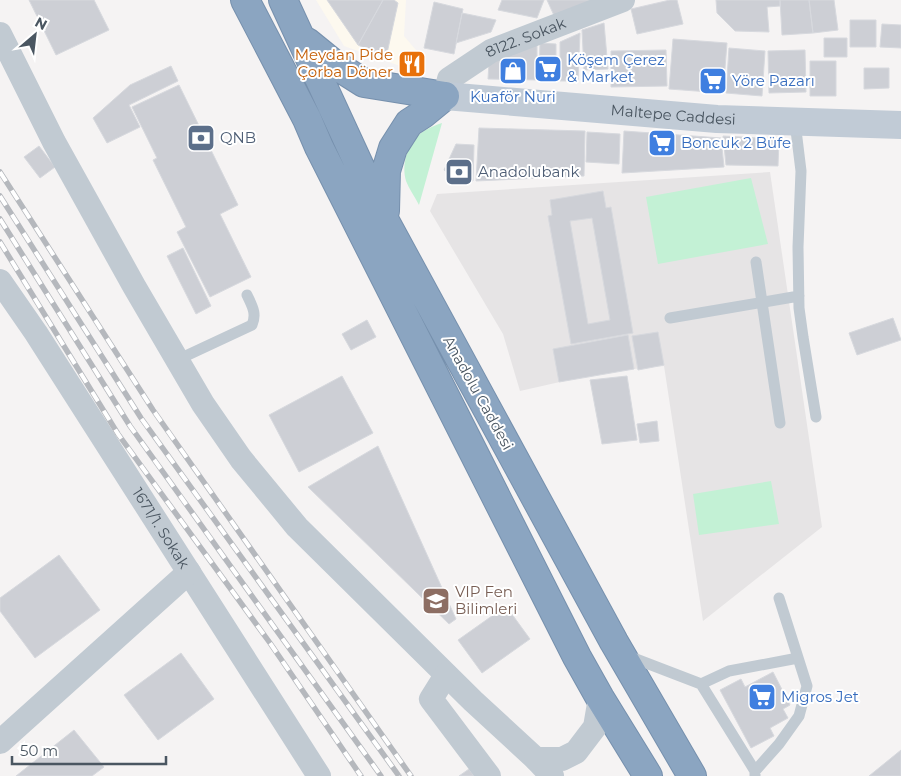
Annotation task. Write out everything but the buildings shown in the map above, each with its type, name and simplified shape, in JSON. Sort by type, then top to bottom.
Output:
[{"type":"highway","name":"Anadolu Caddesi","points":[[245,0],[550,604],[600,698],[648,776]]},
{"type":"highway","name":"Anadolu Caddesi","points":[[283,0],[386,223],[621,654],[692,776]]},
{"type":"highway","points":[[302,38],[334,64],[364,83],[445,96]]},
{"type":"highway","points":[[300,106],[364,83]]},
{"type":"highway","points":[[386,223],[384,191],[386,171],[393,148],[409,123],[445,96]]},
{"type":"street","name":"8122. Sokak","points":[[445,96],[449,79],[491,51],[610,3]]},
{"type":"street","points":[[0,34],[54,142],[177,360],[202,404],[241,459],[297,527],[472,701],[552,776]]},
{"type":"street","name":"Maltepe Caddesi","points":[[445,96],[718,119],[901,124]]},
{"type":"street","name":"1671/1. Sokak","points":[[0,282],[36,333],[319,776]]},
{"type":"street","points":[[0,742],[189,572]]},
{"type":"street","points":[[446,675],[431,700],[489,776]]},
{"type":"street","points":[[536,759],[562,758],[576,752],[595,727],[600,698]]},
{"type":"lane","points":[[796,122],[801,171],[798,247],[799,296],[802,337],[816,417]]},
{"type":"lane","points":[[756,262],[780,423]]},
{"type":"lane","points":[[177,360],[252,325],[255,319],[254,311],[246,295]]},
{"type":"lane","points":[[670,318],[799,296]]},
{"type":"lane","points":[[621,654],[701,684],[755,773],[799,716],[807,686],[779,598]]},
{"type":"lane","points":[[701,684],[729,671],[798,658]]},
{"type":"shaded area","points":[[316,0],[406,0],[404,36],[422,57],[417,72],[344,46]]},
{"type":"shaded area","points":[[770,172],[822,527],[703,621],[664,366],[604,372],[520,391],[503,334],[430,211],[437,194]]},
{"type":"green space","points":[[442,123],[419,205],[405,178],[404,166],[407,153],[413,141],[422,132]]},
{"type":"green space","points":[[751,178],[768,244],[658,264],[646,197]]},
{"type":"green space","points":[[771,481],[779,524],[699,535],[693,494]]},
{"type":"railway","points":[[0,172],[153,410],[411,776]]},
{"type":"railway","points":[[0,196],[141,418],[399,776]]},
{"type":"railway","points":[[0,219],[130,426],[381,776]]},
{"type":"railway","points":[[0,242],[118,434],[270,643],[361,776]]},
{"type":"place","name":"Meydan Pide Çorba Döner","points":[[412,64]]},
{"type":"place","name":"Köşem Çerez & Market","points":[[548,69]]},
{"type":"place","name":"Kuaför Nuri","points":[[513,71]]},
{"type":"place","name":"Yöre Pazarı","points":[[713,81]]},
{"type":"place","name":"QNB","points":[[201,138]]},
{"type":"place","name":"Boncuk 2 Büfe","points":[[662,143]]},
{"type":"place","name":"Anadolubank","points":[[459,172]]},
{"type":"place","name":"VIP Fen Bilimleri","points":[[436,601]]},
{"type":"place","name":"Migros Jet","points":[[762,697]]}]
